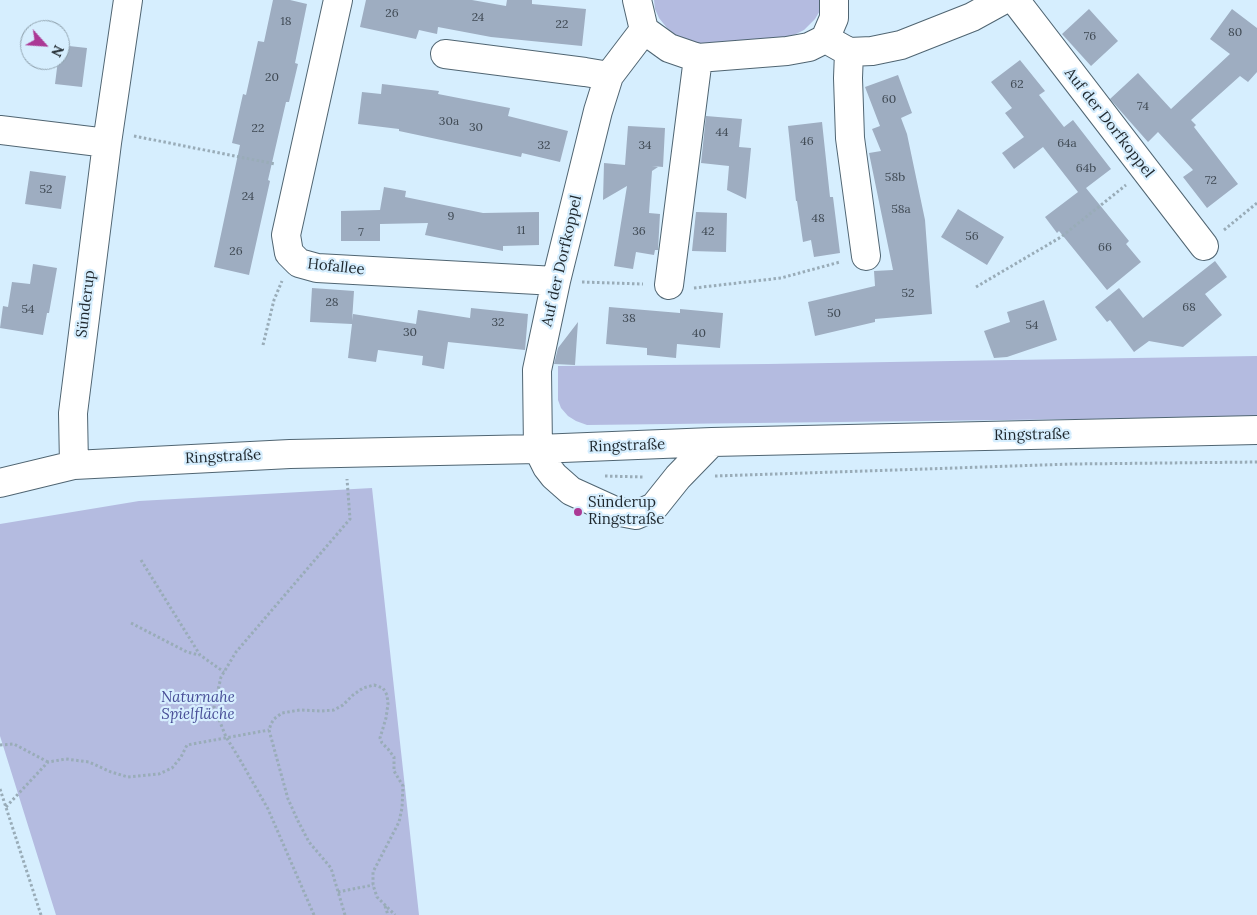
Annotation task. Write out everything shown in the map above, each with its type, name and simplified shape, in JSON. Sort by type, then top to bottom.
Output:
[{"type":"street","name":"Sünderup","points":[[74,465],[73,413],[107,144],[128,0]]},
{"type":"street","name":"Hofallee","points":[[338,0],[286,236],[289,253],[299,263],[317,268],[556,281]]},
{"type":"street","points":[[637,0],[644,30],[669,48],[698,58],[787,51],[809,47],[825,39],[834,18],[834,0]]},
{"type":"street","points":[[825,39],[849,52],[872,51],[901,45],[972,17],[1003,0]]},
{"type":"street","name":"Auf der Dorfkoppel","points":[[1015,0],[1204,246]]},
{"type":"street","name":"Auf der Dorfkoppel","points":[[538,449],[537,370],[556,281],[598,111],[609,76],[644,30]]},
{"type":"street","points":[[849,52],[850,138],[866,256]]},
{"type":"street","points":[[445,54],[609,76]]},
{"type":"street","points":[[669,285],[698,58]]},
{"type":"street","points":[[0,130],[107,144]]},
{"type":"street","name":"Ringstraße","points":[[0,483],[74,465],[290,454],[538,449],[712,442],[1257,430]]},
{"type":"street","points":[[538,449],[547,468],[571,491],[615,511],[636,515],[654,507],[678,477],[712,442]]},
{"type":"path","points":[[107,144],[125,134],[300,169]]},
{"type":"path","points":[[976,287],[1061,237],[1146,170]]},
{"type":"path","points":[[1204,246],[1257,203]]},
{"type":"path","points":[[556,281],[669,285],[698,288],[782,278],[866,256]]},
{"type":"path","points":[[263,345],[279,286],[296,260]]},
{"type":"path","points":[[314,915],[268,809],[226,737],[214,707],[221,677],[236,652],[350,519],[347,478]]},
{"type":"path","points":[[141,560],[200,655]]},
{"type":"path","points":[[131,623],[187,652],[200,655],[224,672]]},
{"type":"path","points":[[345,915],[331,868],[309,842],[288,799],[270,730],[274,719],[282,713],[300,710],[334,710],[363,688],[374,686],[383,688],[387,695],[386,718],[380,738],[394,757],[394,771],[402,786],[402,808],[399,822],[373,872],[373,885],[378,897],[394,915]]},
{"type":"path","points":[[0,745],[14,744],[48,762],[66,759],[89,762],[128,777],[159,774],[172,768],[188,745],[270,730]]},
{"type":"path","points":[[6,807],[48,762]]},
{"type":"path","points":[[0,789],[41,915]]},
{"type":"path","points":[[338,892],[373,885]]},
{"type":"path","points":[[384,904],[388,915]]},
{"type":"green space","points":[[654,0],[824,0],[815,19],[804,30],[790,37],[700,45],[688,42],[667,28],[659,18]]},
{"type":"green space","points":[[1257,356],[1257,417],[587,425],[568,416],[561,408],[558,400],[558,366]]},
{"type":"green space","name":"Naturnahe Spielfläche","points":[[372,488],[419,915],[56,915],[0,736],[0,524],[139,501]]},
{"type":"building","points":[[273,0],[290,0],[307,4],[295,63],[298,64],[289,102],[286,102],[249,275],[214,267],[240,145],[232,143],[243,94],[246,95],[258,41],[264,42]]},
{"type":"building","points":[[366,0],[472,0],[506,6],[507,0],[532,0],[532,4],[586,9],[582,46],[491,37],[438,27],[437,34],[419,30],[416,39],[360,27]]},
{"type":"building","points":[[1089,9],[1118,41],[1091,66],[1062,34]]},
{"type":"building","points":[[1232,9],[1257,28],[1257,72],[1248,82],[1240,76],[1191,120],[1196,125],[1194,127],[1238,184],[1207,208],[1183,177],[1193,170],[1158,132],[1148,142],[1110,99],[1138,73],[1171,109],[1230,54],[1210,39]]},
{"type":"building","points":[[70,46],[87,48],[82,87],[55,84],[57,70],[70,70]]},
{"type":"building","points":[[1020,60],[1045,91],[1039,95],[1064,127],[1073,120],[1111,169],[1086,188],[1129,241],[1126,244],[1141,262],[1107,290],[1059,231],[1057,233],[1045,217],[1078,192],[1043,147],[1014,169],[1002,153],[1024,137],[1005,113],[1012,108],[991,82]]},
{"type":"building","points":[[898,75],[912,113],[901,118],[907,134],[925,220],[932,314],[875,319],[875,322],[815,336],[808,302],[875,286],[874,271],[893,270],[869,153],[881,151],[872,129],[880,126],[865,87]]},
{"type":"building","points":[[382,84],[439,91],[438,94],[510,108],[508,116],[568,131],[560,162],[522,153],[521,157],[399,131],[399,129],[358,124],[362,92],[381,94]]},
{"type":"building","points":[[706,116],[742,119],[739,147],[751,148],[746,199],[727,190],[729,166],[701,163]]},
{"type":"building","points":[[822,122],[830,197],[833,197],[840,253],[814,257],[811,240],[803,242],[796,201],[788,126]]},
{"type":"building","points":[[628,126],[665,128],[663,167],[652,166],[658,167],[652,171],[649,213],[660,214],[658,250],[655,250],[654,255],[636,252],[633,269],[614,266],[627,186],[603,200],[604,163],[625,165]]},
{"type":"building","points":[[30,171],[66,176],[61,209],[25,204]]},
{"type":"building","points":[[384,187],[406,191],[405,197],[483,213],[539,212],[539,245],[503,246],[503,251],[425,235],[428,223],[380,224],[380,241],[341,241],[341,211],[380,210]]},
{"type":"building","points":[[958,209],[1004,237],[987,265],[941,237]]},
{"type":"building","points":[[696,212],[727,213],[726,252],[692,251]]},
{"type":"building","points":[[1215,261],[1227,277],[1205,294],[1222,315],[1183,347],[1149,341],[1134,352],[1110,320],[1107,322],[1095,307],[1119,288],[1143,318]]},
{"type":"building","points":[[33,264],[57,268],[43,335],[0,328],[3,306],[8,307],[12,282],[30,284]]},
{"type":"building","points":[[312,288],[354,291],[352,321],[353,314],[416,324],[418,310],[470,318],[471,308],[528,314],[525,350],[448,342],[444,369],[422,365],[423,356],[378,350],[376,362],[348,358],[352,324],[310,322]]},
{"type":"building","points":[[1044,300],[1057,340],[1007,357],[994,358],[984,331],[1010,322],[1007,312]]},
{"type":"building","points":[[609,307],[680,313],[680,309],[723,313],[720,348],[677,344],[676,358],[647,355],[647,348],[606,344]]},
{"type":"building","points":[[578,322],[575,365],[554,364],[558,348]]},
{"type":"place","name":"Sünderup Ringstraße","points":[[578,512]]}]
